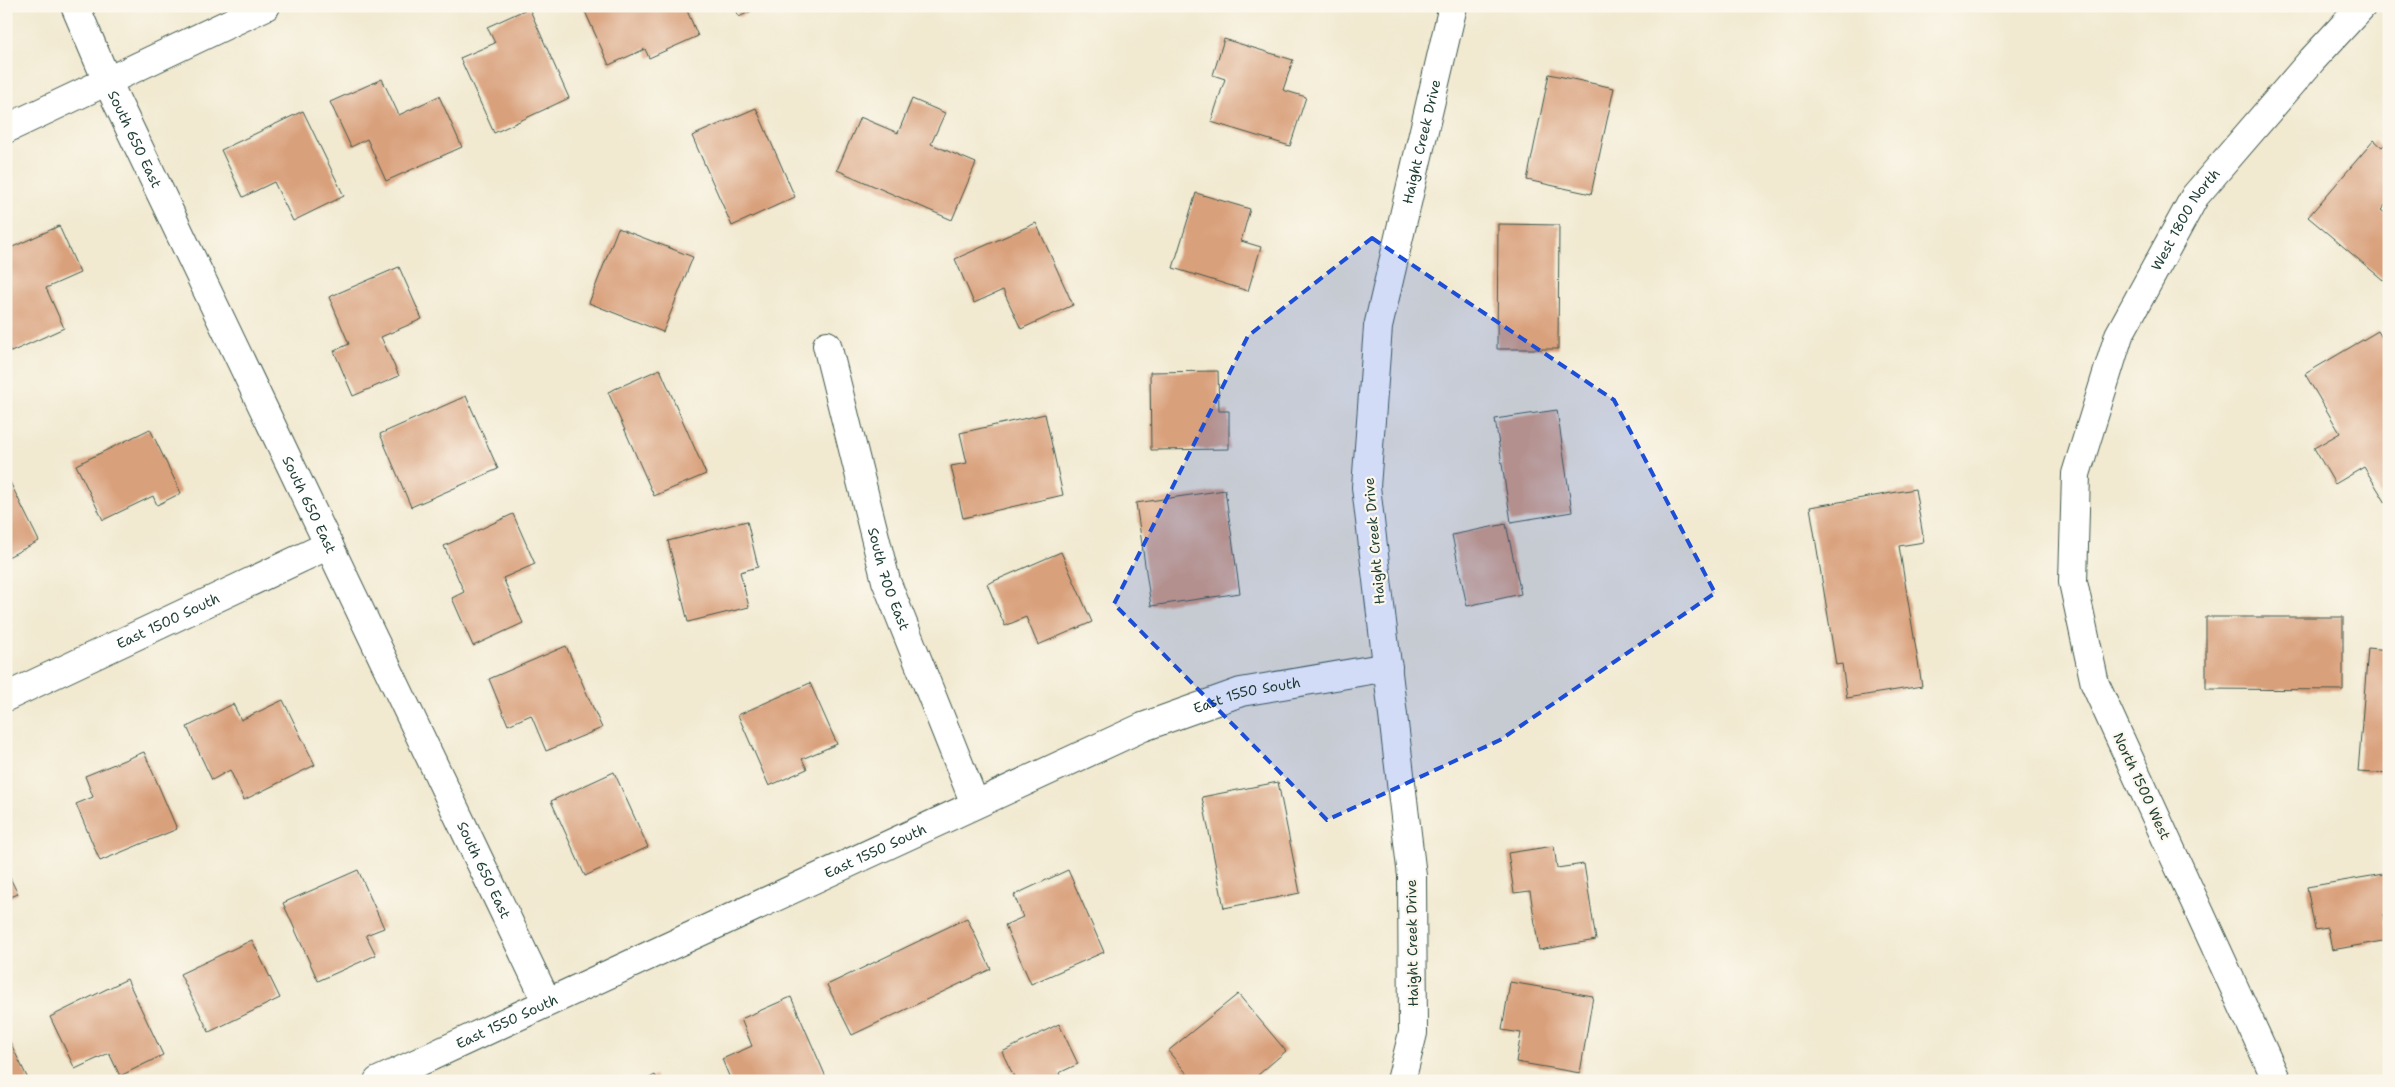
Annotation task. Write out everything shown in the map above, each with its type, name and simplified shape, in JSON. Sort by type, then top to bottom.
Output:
[{"type":"street","name":"South 650 East","points":[[75,6],[107,81],[547,1002]]},
{"type":"street","points":[[6,129],[266,6]]},
{"type":"street","name":"Haight Creek Drive","points":[[1401,1081],[1413,1033],[1412,876],[1366,487],[1378,326],[1453,6]]},
{"type":"street","name":"West 1800 North","points":[[2076,474],[2119,335],[2195,196],[2312,60],[2362,6]]},
{"type":"street","name":"South 700 East","points":[[827,346],[886,581],[975,804]]},
{"type":"street","name":"North 1500 West","points":[[2076,474],[2073,582],[2095,684],[2277,1081]]},
{"type":"street","name":"East 1500 South","points":[[6,697],[329,544]]},
{"type":"street","name":"East 1550 South","points":[[378,1081],[1143,727],[1241,692],[1388,667]]},
{"type":"highlighted area","points":[[1372,238],[1614,400],[1715,593],[1500,740],[1327,820],[1114,604],[1248,336]]},
{"type":"building","points":[[685,6],[698,36],[649,58],[645,49],[609,65],[583,7]]},
{"type":"building","points":[[734,6],[761,6],[739,17]]},
{"type":"building","points":[[529,8],[569,98],[494,133],[460,58],[495,43],[487,27]]},
{"type":"building","points":[[1224,39],[1293,60],[1283,90],[1306,97],[1290,146],[1211,122],[1225,79],[1213,75]]},
{"type":"building","points":[[1549,74],[1614,88],[1591,194],[1527,180]]},
{"type":"building","points":[[382,79],[399,115],[439,96],[462,147],[386,181],[367,139],[351,147],[330,102]]},
{"type":"building","points":[[912,99],[945,113],[931,144],[976,163],[952,220],[837,170],[860,117],[898,133]]},
{"type":"building","points":[[756,108],[795,197],[732,226],[692,136]]},
{"type":"building","points":[[303,111],[344,196],[293,221],[274,182],[243,197],[221,150]]},
{"type":"building","points":[[2374,140],[2382,147],[2389,140],[2389,201],[2381,210],[2389,216],[2389,285],[2308,217]]},
{"type":"building","points":[[1196,193],[1250,209],[1241,241],[1261,247],[1248,291],[1173,268]]},
{"type":"building","points":[[1036,223],[1073,305],[1021,329],[1003,290],[974,303],[955,259]]},
{"type":"building","points":[[1498,224],[1559,225],[1558,349],[1497,349]]},
{"type":"building","points":[[59,226],[80,273],[46,288],[64,328],[11,352],[6,342],[6,250]]},
{"type":"building","points":[[618,228],[693,257],[663,332],[589,303]]},
{"type":"building","points":[[399,267],[422,319],[381,337],[399,376],[353,396],[334,351],[349,344],[329,297]]},
{"type":"building","points":[[2378,331],[2389,350],[2389,508],[2364,467],[2335,484],[2314,448],[2340,433],[2305,374]]},
{"type":"building","points":[[660,369],[706,474],[654,496],[608,392]]},
{"type":"building","points":[[1218,371],[1219,411],[1229,411],[1229,449],[1151,450],[1150,372]]},
{"type":"building","points":[[466,396],[498,469],[411,507],[380,434]]},
{"type":"building","points":[[1557,410],[1572,512],[1511,522],[1495,419]]},
{"type":"building","points":[[1045,414],[1063,495],[963,518],[951,466],[967,463],[960,433]]},
{"type":"building","points":[[150,429],[181,493],[157,505],[153,496],[103,520],[76,465]]},
{"type":"building","points":[[6,474],[39,541],[6,558]]},
{"type":"building","points":[[1915,489],[1924,542],[1899,546],[1922,686],[1847,698],[1842,664],[1836,665],[1810,507]]},
{"type":"building","points":[[1225,490],[1240,593],[1151,606],[1136,503]]},
{"type":"building","points":[[513,514],[535,564],[503,578],[523,623],[473,646],[452,598],[464,592],[444,546]]},
{"type":"building","points":[[747,521],[758,567],[740,572],[749,607],[688,622],[668,541]]},
{"type":"building","points":[[1506,524],[1521,594],[1467,606],[1452,535]]},
{"type":"building","points":[[1061,552],[1092,622],[1038,645],[1026,617],[1005,626],[987,584]]},
{"type":"building","points":[[2206,617],[2343,617],[2343,690],[2206,689]]},
{"type":"building","points":[[566,646],[602,728],[546,751],[531,715],[508,725],[489,679]]},
{"type":"building","points":[[2368,648],[2389,650],[2389,774],[2358,772]]},
{"type":"building","points":[[810,683],[837,744],[802,759],[807,769],[769,786],[738,715]]},
{"type":"building","points":[[283,700],[315,765],[244,800],[230,770],[212,780],[187,727],[233,704],[241,720]]},
{"type":"building","points":[[144,752],[177,829],[100,861],[76,804],[93,797],[85,776]]},
{"type":"building","points":[[614,772],[648,847],[585,876],[551,801]]},
{"type":"building","points":[[1278,782],[1300,893],[1224,908],[1202,797]]},
{"type":"building","points":[[1554,846],[1557,868],[1584,864],[1596,940],[1539,950],[1530,891],[1514,893],[1508,853]]},
{"type":"building","points":[[6,870],[18,894],[6,899]]},
{"type":"building","points":[[358,870],[384,928],[366,935],[376,955],[318,981],[283,903]]},
{"type":"building","points":[[1068,870],[1104,952],[1031,984],[1005,925],[1023,917],[1014,895]]},
{"type":"building","points":[[2389,873],[2389,914],[2384,915],[2388,940],[2332,950],[2328,928],[2315,930],[2307,887]]},
{"type":"building","points":[[967,918],[991,969],[852,1035],[827,985]]},
{"type":"building","points":[[252,940],[280,998],[209,1032],[180,974]]},
{"type":"building","points":[[127,979],[163,1055],[120,1076],[109,1053],[75,1069],[50,1017]]},
{"type":"building","points":[[1510,982],[1593,996],[1580,1073],[1516,1062],[1521,1033],[1502,1030]]},
{"type":"building","points":[[1238,994],[1286,1051],[1258,1075],[1263,1081],[1193,1081],[1168,1051]]},
{"type":"building","points":[[791,997],[826,1077],[819,1081],[731,1081],[722,1059],[752,1046],[741,1019]]},
{"type":"building","points":[[1059,1024],[1078,1064],[1059,1073],[1063,1081],[1016,1081],[1002,1052]]},
{"type":"building","points":[[6,1034],[29,1081],[6,1081]]},
{"type":"building","points":[[655,1075],[658,1081],[644,1081]]}]
